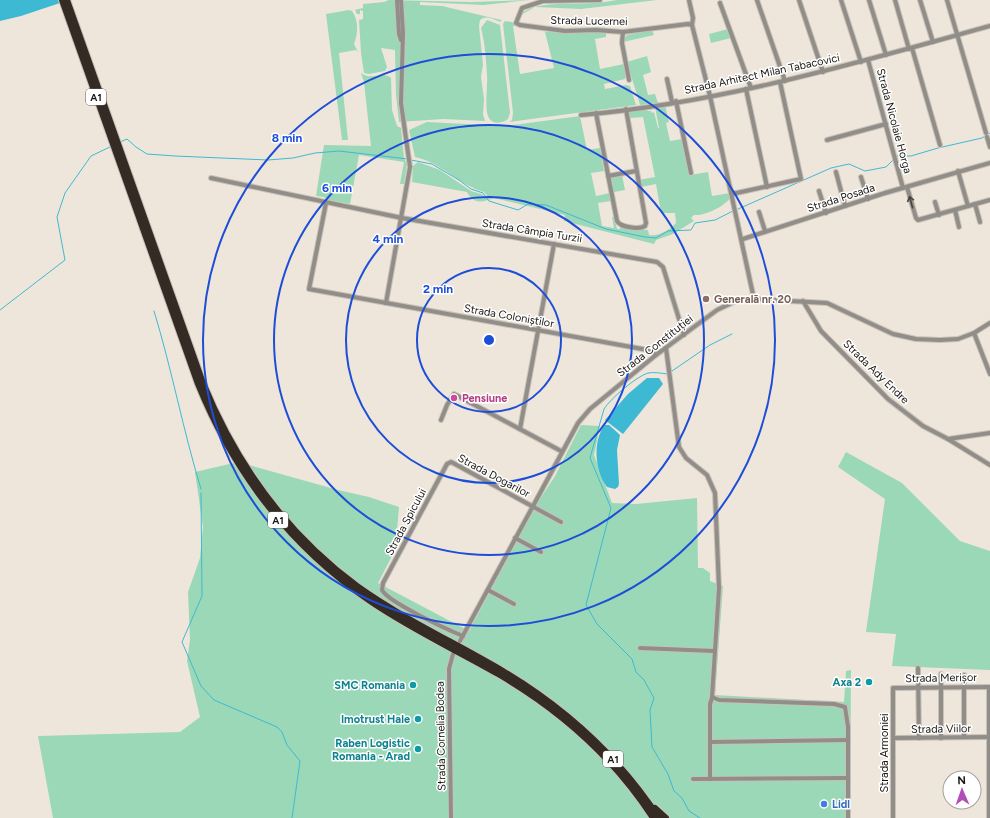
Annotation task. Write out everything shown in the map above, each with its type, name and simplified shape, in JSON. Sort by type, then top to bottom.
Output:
[{"type":"highway","name":"A1","points":[[62,0],[85,58],[206,403],[232,455],[266,506],[307,551],[355,590],[399,619],[510,682],[565,721],[595,747],[616,770],[653,818]]},
{"type":"highway","name":"A1","points":[[67,0],[85,58]]},
{"type":"highway","name":"A1","points":[[118,151],[210,400],[240,459],[276,510],[320,555],[370,595],[411,620],[502,671],[560,709],[610,755],[659,818]]},
{"type":"highway","points":[[648,802],[666,818]]},
{"type":"street","points":[[397,0],[401,34]]},
{"type":"street","points":[[386,303],[409,179],[410,160],[401,104],[401,0]]},
{"type":"street","name":"Strada Lucernei","points":[[600,0],[535,3],[522,8],[517,20],[520,25],[565,31],[596,30],[623,32],[690,24]]},
{"type":"street","points":[[689,0],[693,18],[690,24],[710,96],[754,299]]},
{"type":"street","points":[[757,0],[785,81]]},
{"type":"street","points":[[799,0],[823,72]]},
{"type":"street","points":[[841,0],[861,62]]},
{"type":"street","points":[[868,0],[886,55]]},
{"type":"street","points":[[895,0],[940,146]]},
{"type":"street","points":[[920,0],[933,42]]},
{"type":"street","points":[[948,0],[990,147]]},
{"type":"street","points":[[720,3],[748,88],[767,187]]},
{"type":"street","name":"Strada Arhitect Milan Tabacovici","points":[[581,115],[710,96],[785,81],[861,62],[990,26]]},
{"type":"street","points":[[623,32],[622,43],[629,80]]},
{"type":"street","name":"Strada Nicolaie Horga","points":[[868,60],[905,187],[916,218],[920,220],[939,215]]},
{"type":"street","points":[[667,79],[691,173]]},
{"type":"street","points":[[732,194],[800,179],[780,82]]},
{"type":"street","points":[[596,113],[617,223],[642,228],[646,223],[626,109]]},
{"type":"street","points":[[826,140],[886,124]]},
{"type":"street","name":"Strada Posada","points":[[742,239],[905,187],[990,163]]},
{"type":"street","points":[[608,176],[636,171]]},
{"type":"street","points":[[958,171],[968,206]]},
{"type":"street","points":[[836,172],[845,206]]},
{"type":"street","points":[[861,177],[868,199]]},
{"type":"street","name":"Strada Câmpia Turzii","points":[[211,178],[322,200],[326,203],[402,218],[657,262],[663,267],[684,335]]},
{"type":"street","points":[[819,191],[826,213]]},
{"type":"street","points":[[935,202],[939,215],[990,200]]},
{"type":"street","name":"Strada Coloniștilor","points":[[326,203],[309,289],[648,350],[656,355]]},
{"type":"street","points":[[975,204],[980,222]]},
{"type":"street","points":[[955,210],[959,227]]},
{"type":"street","points":[[759,212],[765,231]]},
{"type":"street","points":[[520,429],[554,244]]},
{"type":"street","name":"Strada Constituției","points":[[460,641],[562,451],[583,416],[656,355],[724,306],[736,301],[754,299],[833,305],[886,331],[904,338],[946,340],[974,333],[990,323]]},
{"type":"street","name":"Strada Ady Endre","points":[[803,302],[821,331],[888,399],[917,422],[990,465]]},
{"type":"street","points":[[974,333],[990,374]]},
{"type":"street","points":[[666,348],[679,447],[686,458],[707,475],[714,493],[719,588],[711,691],[712,698],[710,704],[710,779]]},
{"type":"street","points":[[441,420],[453,394],[562,451]]},
{"type":"street","points":[[948,439],[990,433]]},
{"type":"street","points":[[962,448],[963,438]]},
{"type":"street","name":"Strada Dogarilor","points":[[448,463],[453,462],[561,522]]},
{"type":"street","name":"Strada Spicului","points":[[448,463],[383,583],[382,590],[402,605],[443,628],[463,636]]},
{"type":"street","points":[[515,538],[541,552]]},
{"type":"street","points":[[488,590],[514,604]]},
{"type":"street","points":[[640,648],[714,651]]},
{"type":"street","name":"Strada Cornelia Bodea","points":[[451,818],[449,670],[453,654]]},
{"type":"street","points":[[918,668],[919,738]]},
{"type":"street","points":[[941,674],[941,738]]},
{"type":"street","points":[[964,676],[964,737]]},
{"type":"street","points":[[989,687],[989,818]]},
{"type":"street","name":"Strada Merișor","points":[[893,688],[989,687]]},
{"type":"street","name":"Strada Armoniei","points":[[892,818],[893,688]]},
{"type":"street","points":[[712,698],[719,700],[754,700],[842,706],[847,711],[848,818]]},
{"type":"street","name":"Strada Viilor","points":[[893,738],[941,738],[989,735]]},
{"type":"street","points":[[710,742],[848,740]]},
{"type":"street","points":[[692,779],[847,778]]},
{"type":"green space","points":[[389,0],[471,2],[530,0],[483,5],[420,2],[420,5],[442,6],[501,20],[501,22],[490,18],[483,18],[480,20],[479,26],[483,65],[481,77],[484,99],[483,114],[485,121],[443,119],[399,122],[396,95],[395,50],[381,48],[387,67],[385,71],[369,74],[364,73],[359,20],[363,19],[363,11],[360,10],[360,14],[357,14],[355,10],[363,8],[363,4],[384,2]]},
{"type":"green space","points":[[617,0],[657,0],[581,9],[535,7],[553,4],[596,3]]},
{"type":"green space","points":[[535,7],[519,16],[525,11]]},
{"type":"green space","points":[[349,10],[352,11],[357,23],[357,32],[354,44],[358,52],[356,50],[339,53],[348,140],[342,140],[326,14]]},
{"type":"green space","points":[[487,20],[500,25],[510,113],[508,119],[498,123],[493,122],[489,118],[487,109],[486,63],[481,28]]},
{"type":"green space","points":[[505,21],[512,22],[517,26],[513,26],[520,74],[554,68],[545,32],[606,33],[606,37],[595,39],[600,69],[624,64],[626,75],[625,79],[604,84],[605,89],[626,85],[630,86],[636,105],[509,122],[512,120],[513,113],[503,24]]},
{"type":"green space","points":[[728,29],[731,38],[711,43],[709,34]]},
{"type":"green space","points":[[652,30],[654,35],[623,42],[627,35]]},
{"type":"green space","points":[[647,56],[651,72],[643,75],[648,95],[655,94],[658,103],[640,105],[627,62]]},
{"type":"green space","points":[[361,73],[368,76],[384,75],[391,78],[392,110],[397,126],[401,128],[404,158],[407,164],[404,184],[400,184],[404,162],[359,155],[350,204],[316,196],[324,145],[371,146],[364,82]]},
{"type":"green space","points":[[665,105],[669,122],[666,123],[670,141],[682,139],[690,175],[708,172],[712,196],[730,193],[731,197],[728,201],[714,210],[703,214],[694,215],[691,218],[694,221],[673,234],[656,240],[654,244],[564,221],[565,215],[494,198],[486,201],[475,201],[467,192],[412,182],[413,166],[418,162],[440,170],[471,191],[489,198],[484,192],[466,184],[442,168],[415,157],[409,130],[427,122],[506,126],[580,116],[587,150],[600,148],[604,171],[591,173],[596,196],[610,193],[611,201],[598,203],[602,226],[614,228],[612,217],[614,217],[617,229],[620,229],[620,227],[648,230],[649,235],[660,234],[671,228],[676,223],[675,213],[661,213],[656,184],[641,187],[639,180],[655,177],[643,117],[630,118],[628,112],[646,108],[647,111],[651,111],[652,113],[654,112],[659,128],[655,107]]},
{"type":"green space","points":[[622,175],[625,190],[614,192],[611,178]]},
{"type":"green space","points":[[581,425],[600,426],[594,455],[612,503],[636,504],[697,498],[698,568],[703,568],[710,573],[710,581],[723,586],[715,695],[844,702],[846,671],[851,670],[850,818],[53,818],[38,736],[180,732],[200,717],[187,661],[190,640],[188,592],[200,558],[203,527],[195,472],[238,462],[338,490],[369,497],[399,507],[397,530],[403,535],[378,583],[469,631],[538,502],[555,476]]},
{"type":"green space","points":[[846,452],[902,483],[960,541],[990,551],[990,670],[892,666],[896,634],[866,632],[885,499],[838,467]]},
{"type":"water","points":[[0,0],[69,0],[21,16],[0,21]]},
{"type":"water","points":[[647,378],[659,378],[663,384],[623,434],[605,420],[628,394]]},
{"type":"water","points":[[605,425],[609,425],[620,435],[617,450],[619,484],[615,489],[607,487],[598,465],[598,439]]},
{"type":"waterway","points":[[897,156],[911,156],[982,138],[990,133]]},
{"type":"waterway","points":[[120,142],[127,139],[147,154],[175,156],[268,160],[339,151],[408,159]]},
{"type":"waterway","points":[[0,310],[65,260],[57,217],[65,193],[91,156],[112,146]]},
{"type":"waterway","points":[[411,160],[432,164],[471,189],[483,193],[489,201],[518,210],[528,204],[546,205],[606,229],[645,237],[656,238],[668,231],[691,230],[695,223],[715,220],[733,211]]},
{"type":"waterway","points":[[738,209],[831,168],[849,164],[865,171],[886,167],[893,160]]},
{"type":"waterway","points":[[154,311],[201,489]]},
{"type":"waterway","points":[[672,371],[710,345],[732,334]]},
{"type":"waterway","points":[[667,374],[648,373],[643,375],[624,388],[607,404],[604,409],[590,458],[611,508],[586,605],[597,624],[632,659],[636,672],[644,680],[654,698],[650,710],[652,747],[668,774],[674,791],[682,798],[689,811],[700,818]]},
{"type":"waterway","points":[[201,493],[202,596],[182,642],[201,686],[214,700],[277,727],[282,732],[287,745],[300,761],[292,818]]},
{"type":"place","name":"Generală nr. 20","points":[[706,299]]},
{"type":"place","name":"Pensiune","points":[[454,398]]},
{"type":"place","name":"Axa 2","points":[[869,682]]},
{"type":"place","name":"SMC Romania","points":[[413,685]]},
{"type":"place","name":"Imotrust Hale","points":[[418,719]]},
{"type":"place","name":"Raben Logistic Romania - Arad","points":[[418,749]]},
{"type":"place","name":"Lidl","points":[[824,804]]}]
